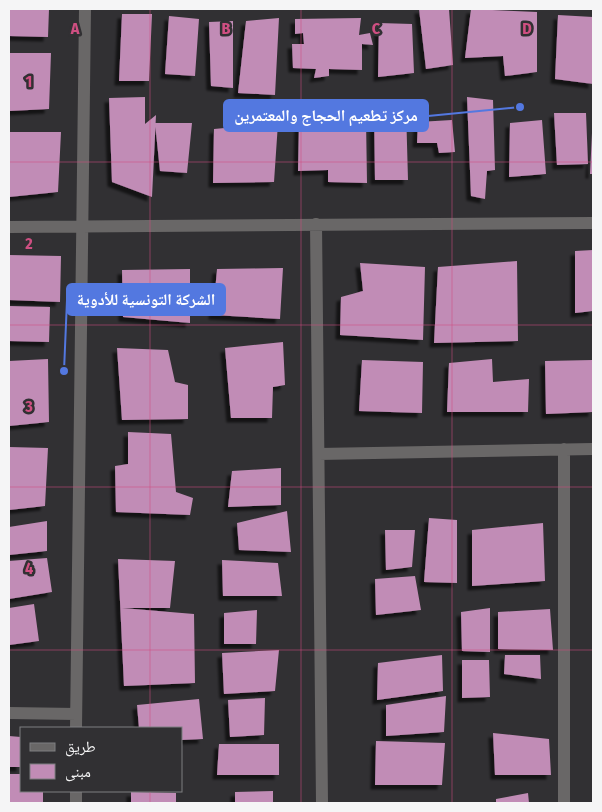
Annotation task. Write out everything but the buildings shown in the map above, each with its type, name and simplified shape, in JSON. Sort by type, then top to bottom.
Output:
[{"type":"street","points":[[76,727],[85,9]]},
{"type":"street","points":[[316,224],[322,803]]},
{"type":"street","points":[[9,227],[83,225],[593,224]]},
{"type":"street","points":[[564,449],[564,803]]},
{"type":"street","points":[[319,454],[593,449]]},
{"type":"street","points":[[9,713],[76,714]]},
{"type":"place","name":"مركز تطعيم الحجاج والمعتمرين","points":[[520,107]]},
{"type":"place","name":"الشركة التونسية للأدوية","points":[[64,371]]}]
